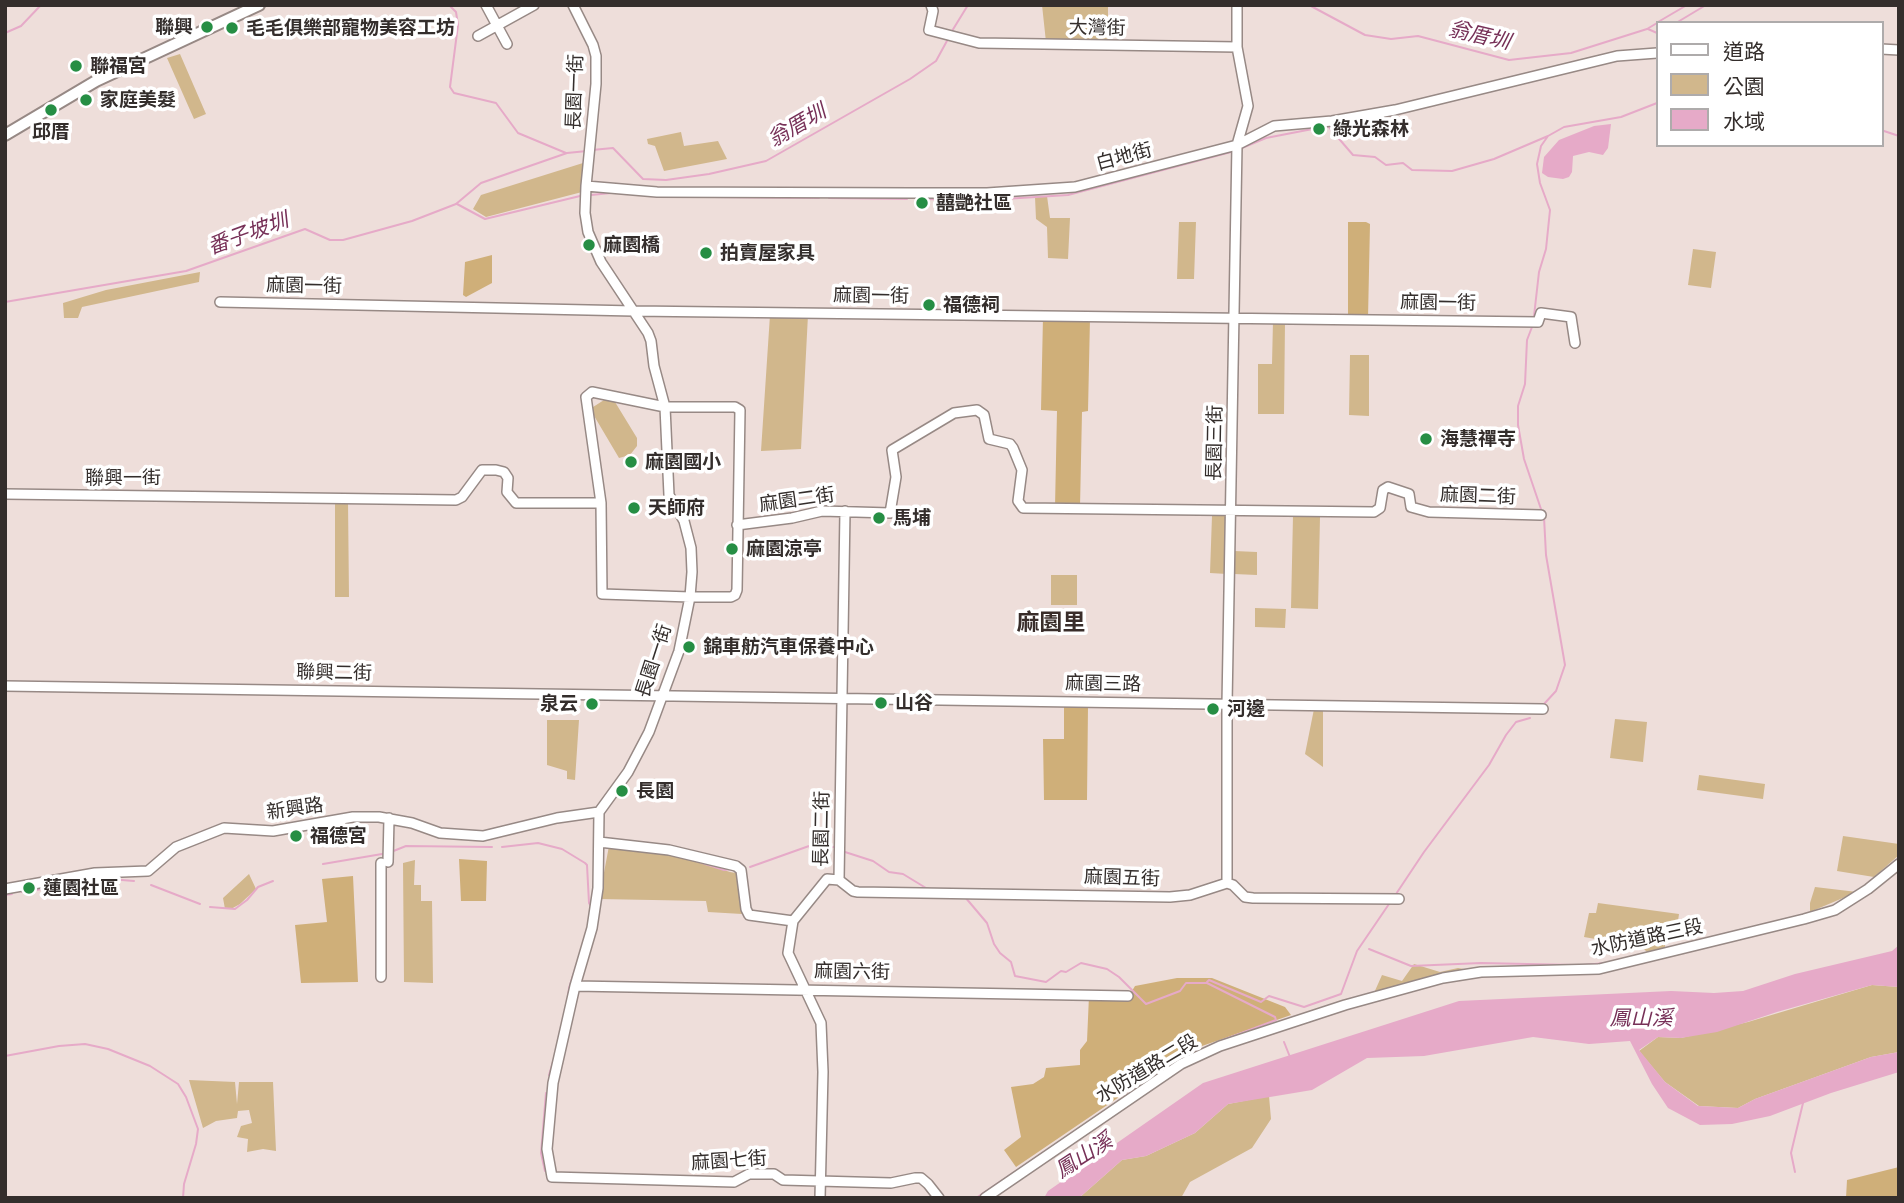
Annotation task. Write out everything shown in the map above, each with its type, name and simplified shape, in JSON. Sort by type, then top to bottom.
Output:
[{"type":"main road","points":[[5,135],[96,81],[259,5]]},
{"type":"street","points":[[486,5],[507,44]]},
{"type":"street","name":"長園一街","points":[[573,5],[593,45],[596,57],[585,213],[592,246],[651,341],[654,366],[665,407],[668,495],[684,521],[691,548],[690,597],[679,651],[649,732],[628,772],[599,812]]},
{"type":"street","name":"大灣街","points":[[931,5],[933,11],[929,30],[979,43],[1237,47]]},
{"type":"street","name":"長園三街","points":[[1227,883],[1227,704],[1237,145],[1248,106],[1237,47],[1237,5]]},
{"type":"street","points":[[478,36],[532,6]]},
{"type":"street","name":"白地街","points":[[586,186],[657,192],[1024,192],[1092,184],[1237,145],[1274,126],[1332,121],[1395,110],[1617,56],[1656,53]]},
{"type":"street","name":"麻園一街","points":[[220,302],[634,311],[1538,322],[1541,313],[1571,317],[1575,343]]},
{"type":"street","name":"麻園二街","points":[[601,503],[586,397],[592,392],[665,407],[735,407],[740,410],[737,525],[822,511],[890,513],[896,477],[892,450],[954,413],[977,410],[984,415],[989,439],[1010,444],[1013,448],[1022,470],[1018,501],[1023,508],[1374,512],[1380,508],[1383,490],[1388,487],[1409,494],[1411,507],[1429,512],[1541,515]]},
{"type":"street","name":"聯興一街","points":[[5,494],[241,495],[456,500],[466,493],[482,470],[489,470],[504,472],[508,478],[507,492],[516,503],[601,503]]},
{"type":"street","points":[[601,503],[602,594],[690,597],[735,595],[737,525]]},
{"type":"street","name":"長園二街","points":[[793,921],[827,879],[839,880],[845,512]]},
{"type":"street","name":"聯興二街","points":[[5,686],[662,696]]},
{"type":"street","name":"麻園三路","points":[[662,696],[1543,709]]},
{"type":"street","points":[[575,986],[592,928],[598,888],[599,812]]},
{"type":"street","name":"新興路","points":[[5,889],[120,870],[141,873],[155,867],[176,847],[224,828],[273,831],[354,817],[389,818],[440,833],[483,836],[557,818],[599,812]]},
{"type":"street","points":[[381,977],[389,818]]},
{"type":"street","points":[[598,842],[669,850],[736,866],[741,870],[749,915],[793,921],[788,953],[821,1023],[823,1072],[820,1198]]},
{"type":"street","name":"水防道路三段","points":[[1345,1005],[1443,978],[1481,972],[1600,969],[1804,919],[1835,910],[1868,889],[1899,864]]},
{"type":"street","name":"麻園五街","points":[[839,880],[858,892],[1170,897],[1190,895],[1227,883]]},
{"type":"street","points":[[1227,883],[1233,885],[1245,897],[1253,898],[1399,900]]},
{"type":"street","name":"麻園六街","points":[[575,986],[804,988],[1128,996]]},
{"type":"street","name":"麻園七街","points":[[575,986],[553,1083],[547,1149],[552,1177],[734,1182],[749,1174],[774,1174],[783,1180],[891,1183],[921,1178],[939,1198]]},
{"type":"street","name":"水防道路二段","points":[[985,1198],[1181,1064],[1220,1046],[1345,1005]]},
{"type":"green space","points":[[1042,5],[1108,5],[1108,43],[1046,42]]},
{"type":"green space","points":[[180,54],[206,114],[194,119],[167,58]]},
{"type":"green space","points":[[681,132],[684,146],[718,141],[727,159],[664,171],[655,146],[648,144],[647,139]]},
{"type":"green space","points":[[583,163],[582,192],[486,217],[473,209],[481,195]]},
{"type":"green space","points":[[1047,196],[1050,218],[1070,218],[1068,259],[1048,258],[1047,227],[1036,219],[1035,197]]},
{"type":"green space","points":[[1179,222],[1196,222],[1194,279],[1177,279]]},
{"type":"green space","points":[[1693,249],[1716,252],[1711,288],[1688,285]]},
{"type":"green space","points":[[200,272],[199,282],[82,307],[78,318],[64,318],[63,303],[106,290]]},
{"type":"green space","points":[[770,315],[808,315],[801,449],[761,451]]},
{"type":"green space","points":[[1273,321],[1285,322],[1284,414],[1258,414],[1258,364],[1272,364]]},
{"type":"green space","points":[[1350,355],[1369,355],[1369,416],[1349,415]]},
{"type":"green space","points":[[604,400],[615,402],[637,438],[637,446],[630,455],[619,458],[590,409]]},
{"type":"green space","points":[[335,501],[348,501],[349,597],[335,597]]},
{"type":"green space","points":[[1212,516],[1229,516],[1227,574],[1210,573]]},
{"type":"green space","points":[[1293,516],[1320,517],[1318,609],[1291,608]]},
{"type":"green space","points":[[1234,551],[1257,552],[1257,575],[1234,574]]},
{"type":"green space","points":[[1051,575],[1077,575],[1077,605],[1051,605]]},
{"type":"green space","points":[[1255,608],[1286,609],[1285,628],[1255,627]]},
{"type":"green space","points":[[1314,709],[1323,710],[1323,767],[1305,754]]},
{"type":"green space","points":[[1615,719],[1647,722],[1643,762],[1610,758]]},
{"type":"green space","points":[[547,720],[579,720],[575,780],[567,779],[567,771],[547,765]]},
{"type":"green space","points":[[1699,775],[1765,784],[1763,799],[1697,790]]},
{"type":"green space","points":[[1843,836],[1899,844],[1899,855],[1874,877],[1837,871]]},
{"type":"green space","points":[[609,846],[641,852],[671,853],[741,874],[742,914],[708,912],[706,901],[599,899]]},
{"type":"green space","points":[[415,860],[414,885],[421,885],[421,901],[432,901],[433,983],[404,982],[403,863]]},
{"type":"green space","points":[[249,874],[256,889],[240,904],[225,909],[223,898]]},
{"type":"green space","points":[[1815,887],[1857,892],[1810,912]]},
{"type":"green space","points":[[1598,903],[1679,914],[1676,935],[1665,941],[1665,950],[1649,954],[1642,947],[1584,937],[1589,913],[1596,913]]},
{"type":"green space","points":[[1414,964],[1440,972],[1458,968],[1470,970],[1374,993],[1382,975],[1402,981]]},
{"type":"green space","points":[[1872,985],[1899,987],[1899,1052],[1871,1057],[1755,1099],[1738,1108],[1699,1106],[1665,1082],[1639,1051],[1658,1037],[1681,1038],[1748,1022]]},
{"type":"green space","points":[[189,1080],[235,1082],[237,1104],[239,1082],[273,1082],[276,1151],[263,1149],[247,1152],[248,1139],[237,1137],[241,1126],[252,1123],[249,1110],[238,1111],[237,1118],[216,1121],[203,1128]]},
{"type":"green space","points":[[1269,1096],[1271,1119],[1252,1148],[1190,1182],[1181,1198],[1079,1198],[1122,1160],[1146,1156],[1195,1133],[1228,1104]]},
{"type":"shaded area","points":[[1348,222],[1370,224],[1368,318],[1348,318]]},
{"type":"shaded area","points":[[492,255],[492,283],[466,297],[463,295],[465,262]]},
{"type":"shaded area","points":[[1043,317],[1090,318],[1088,411],[1082,412],[1080,507],[1055,507],[1057,411],[1041,410]]},
{"type":"shaded area","points":[[1064,706],[1088,706],[1087,800],[1044,800],[1043,739],[1064,739]]},
{"type":"shaded area","points":[[459,859],[487,861],[486,901],[461,901]]},
{"type":"shaded area","points":[[353,876],[358,982],[301,983],[295,925],[327,922],[322,879]]},
{"type":"shaded area","points":[[1177,978],[1212,978],[1285,1007],[1291,1015],[1202,1046],[1175,1059],[1016,1167],[1004,1150],[1021,1137],[1011,1087],[1033,1084],[1044,1077],[1046,1068],[1080,1065],[1080,1050],[1087,1041],[1089,996],[1127,999],[1135,986]]},
{"type":"shaded area","points":[[1899,1167],[1899,1198],[1846,1198],[1847,1180]]},
{"type":"water","points":[[1611,124],[1608,148],[1603,155],[1589,152],[1573,156],[1572,172],[1569,177],[1563,179],[1548,177],[1542,173],[1544,157],[1559,140],[1594,126]]},
{"type":"water","name":"鳳山溪","points":[[1899,945],[1899,987],[1872,985],[1717,1032],[1681,1038],[1658,1037],[1639,1050],[1665,1082],[1698,1106],[1738,1108],[1755,1099],[1871,1057],[1899,1052],[1899,1072],[1770,1116],[1732,1124],[1700,1125],[1668,1108],[1630,1041],[1589,1044],[1533,1037],[1424,1056],[1367,1058],[1312,1090],[1228,1104],[1195,1133],[1146,1156],[1122,1160],[1079,1198],[1044,1198],[1048,1191],[1203,1083],[1459,1001],[1671,991],[1743,991],[1795,974],[1892,951]]},
{"type":"waterway","points":[[5,33],[21,26],[41,5]]},
{"type":"waterway","points":[[449,5],[456,12],[458,25],[450,87],[454,93],[496,103],[518,133],[566,153]]},
{"type":"waterway","name":"翁厝圳","points":[[952,31],[968,5]]},
{"type":"waterway","name":"翁厝圳","points":[[1309,5],[1365,35],[1391,39],[1418,36],[1509,60],[1571,53],[1647,29],[1656,24]]},
{"type":"waterway","points":[[1660,21],[1687,5]]},
{"type":"waterway","points":[[1679,21],[1706,5]]},
{"type":"waterway","points":[[1648,29],[1656,33]]},
{"type":"waterway","name":"翁厝圳","points":[[592,150],[613,148],[643,179],[666,180],[709,174],[766,161],[910,79],[936,61],[948,39]]},
{"type":"waterway","points":[[1534,316],[1550,210],[1540,183],[1537,164],[1541,146],[1548,136],[1564,127],[1621,117],[1656,103]]},
{"type":"waterway","points":[[1242,148],[1266,138],[1328,126],[1353,155],[1375,157],[1386,165],[1403,163],[1412,170],[1452,171],[1494,159],[1548,136]]},
{"type":"waterway","points":[[1883,131],[1899,136]]},
{"type":"waterway","name":"番子坡圳","points":[[5,302],[186,271],[305,229],[330,240],[343,240],[412,221],[456,204],[481,183],[567,153],[587,151]]},
{"type":"waterway","points":[[918,199],[988,200],[1068,195],[1231,152]]},
{"type":"waterway","points":[[591,195],[611,193]]},
{"type":"waterway","points":[[457,204],[485,219],[580,196]]},
{"type":"waterway","points":[[714,197],[819,198]]},
{"type":"waterway","points":[[829,198],[907,199]]},
{"type":"waterway","points":[[1532,327],[1527,340],[1525,384],[1518,406],[1518,425],[1524,459],[1542,512]]},
{"type":"waterway","points":[[1544,517],[1546,555],[1565,665],[1556,691],[1544,704]]},
{"type":"waterway","points":[[1396,894],[1489,765],[1506,735],[1516,722],[1530,718]]},
{"type":"waterway","points":[[502,847],[538,843],[562,849],[585,863],[589,903],[592,908]]},
{"type":"waterway","points":[[391,852],[406,846],[492,847]]},
{"type":"waterway","points":[[750,867],[809,846],[834,847]]},
{"type":"waterway","points":[[845,852],[873,861],[889,872],[903,874],[931,889]]},
{"type":"waterway","points":[[323,864],[382,854]]},
{"type":"waterway","points":[[1891,865],[1899,858]]},
{"type":"waterway","points":[[693,860],[724,870],[731,869]]},
{"type":"waterway","points":[[22,892],[110,879],[134,881]]},
{"type":"waterway","points":[[210,907],[235,909],[258,887],[273,881]]},
{"type":"waterway","points":[[151,885],[200,904]]},
{"type":"waterway","points":[[5,895],[12,894]]},
{"type":"waterway","points":[[965,897],[987,923],[994,944],[1011,962],[1015,976],[1046,982],[1061,971],[1066,972],[1081,963],[1107,969],[1146,1004],[1180,991],[1186,983],[1207,983],[1275,1017],[1276,1020],[1183,1058]]},
{"type":"waterway","points":[[1207,982],[1209,980],[1261,1002],[1269,996],[1304,1007],[1341,994],[1357,951],[1389,904]]},
{"type":"waterway","points":[[1369,949],[1411,966],[1481,963],[1574,965]]},
{"type":"waterway","points":[[568,999],[581,951]]},
{"type":"waterway","points":[[1583,965],[1606,963]]},
{"type":"waterway","points":[[1284,1042],[1290,1057]]},
{"type":"waterway","points":[[5,1056],[85,1044],[108,1049],[150,1066],[178,1084],[198,1129],[183,1198]]},
{"type":"waterway","points":[[549,1075],[556,1052]]},
{"type":"waterway","points":[[976,1198],[1161,1073]]},
{"type":"waterway","points":[[545,1171],[541,1153],[546,1093]]},
{"type":"waterway","points":[[1795,1172],[1791,1153],[1803,1103]]},
{"type":"place","name":"聯興","points":[[207,27]]},
{"type":"place","name":"毛毛俱樂部寵物美容工坊","points":[[232,28]]},
{"type":"place","name":"聯福宮","points":[[76,66]]},
{"type":"place","name":"家庭美髮","points":[[86,100]]},
{"type":"place","name":"邱厝","points":[[51,110]]},
{"type":"place","name":"綠光森林","points":[[1319,129]]},
{"type":"place","name":"囍艷社區","points":[[922,203]]},
{"type":"place","name":"麻園橋","points":[[589,245]]},
{"type":"place","name":"拍賣屋家具","points":[[706,253]]},
{"type":"place","name":"福德祠","points":[[929,305]]},
{"type":"place","name":"海慧禪寺","points":[[1426,439]]},
{"type":"place","name":"麻園國小","points":[[631,462]]},
{"type":"place","name":"天師府","points":[[634,508]]},
{"type":"place","name":"馬埔","points":[[879,518]]},
{"type":"place","name":"麻園涼亭","points":[[732,549]]},
{"type":"place","name":"錦車舫汽車保養中心","points":[[689,647]]},
{"type":"place","name":"山谷","points":[[881,703]]},
{"type":"place","name":"泉云","points":[[592,704]]},
{"type":"place","name":"河邊","points":[[1213,709]]},
{"type":"place","name":"長園","points":[[622,791]]},
{"type":"place","name":"福德宮","points":[[296,836]]},
{"type":"place","name":"蓮園社區","points":[[29,888]]},
{"type":"district","name":"麻園里","points":[[1051,623]]}]
